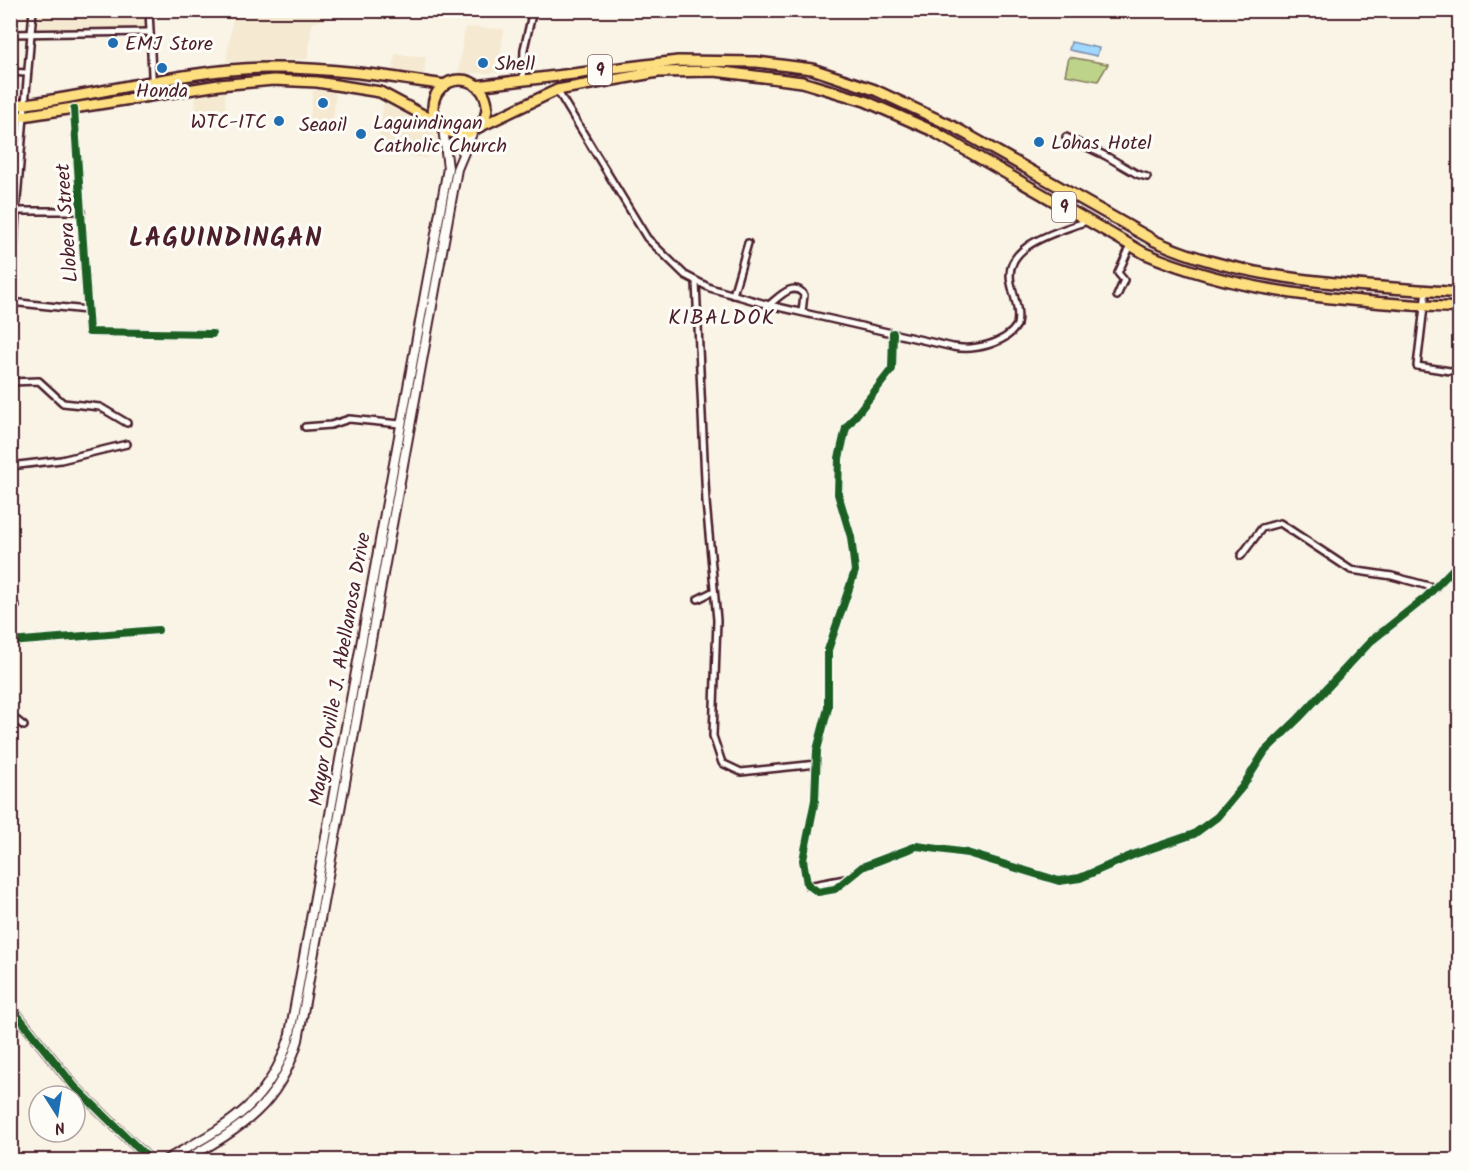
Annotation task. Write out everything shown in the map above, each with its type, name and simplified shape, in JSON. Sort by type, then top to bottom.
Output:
[{"type":"highway","name":"9","points":[[10,106],[211,73],[267,68],[344,71],[445,85],[458,81],[476,86],[654,63],[716,59],[812,69],[875,90],[952,126],[1155,241],[1186,255],[1311,280],[1460,293]]},
{"type":"highway","points":[[716,59],[716,71]]},
{"type":"highway","points":[[592,70],[596,83]]},
{"type":"highway","name":"9","points":[[475,129],[557,90],[658,72],[716,71],[802,82],[865,101],[931,130],[1131,245],[1183,270],[1201,276],[1308,296],[1460,308]]},
{"type":"highway","points":[[10,118],[260,80],[311,82],[380,92],[461,134],[475,129],[484,118],[487,106],[484,95],[476,86]]},
{"type":"highway","points":[[440,125],[434,102],[445,85]]},
{"type":"highway","points":[[1183,270],[1186,255]]},
{"type":"main road","name":"Mayor Orville J. Abellanosa Drive","points":[[166,1161],[243,1113],[272,1080],[289,1039],[448,168],[440,125]]},
{"type":"main road","name":"Mayor Orville J. Abellanosa Drive","points":[[185,1161],[249,1121],[281,1084],[298,1040],[457,170],[475,129]]},
{"type":"main road","points":[[10,1006],[75,1086],[150,1161]]},
{"type":"main road","points":[[243,1113],[249,1121]]},
{"type":"street","points":[[33,10],[13,211],[11,302],[87,310]]},
{"type":"street","points":[[149,10],[153,96]]},
{"type":"street","points":[[523,81],[524,49],[533,10]]},
{"type":"street","points":[[10,34],[150,32]]},
{"type":"street","points":[[10,72],[26,73]]},
{"type":"street","points":[[557,90],[594,146],[647,238],[672,265],[696,282],[769,305],[965,349],[1005,337],[1014,331],[1018,318],[1009,273],[1014,257],[1024,249],[1089,221]]},
{"type":"street","name":"Llobera Street","points":[[74,108],[88,330],[92,333],[212,334]]},
{"type":"street","points":[[1066,137],[1147,177]]},
{"type":"street","points":[[13,211],[82,211]]},
{"type":"street","points":[[733,295],[748,243]]},
{"type":"street","points":[[1117,296],[1124,280],[1118,273],[1131,245]]},
{"type":"street","points":[[696,282],[706,502],[717,638],[714,743],[722,763],[741,772],[817,764]]},
{"type":"street","points":[[769,305],[788,290],[796,289],[804,295],[802,312]]},
{"type":"street","points":[[1426,290],[1417,366],[1450,371]]},
{"type":"street","points":[[893,333],[893,363],[889,375],[846,428],[839,458],[838,494],[852,537],[855,571],[828,650],[829,701],[818,750],[815,800],[803,860],[808,886],[824,892],[835,889],[862,867],[920,846],[967,853],[1036,876],[1059,881],[1069,880],[1194,834],[1217,817],[1271,743],[1299,718],[1371,641],[1436,588],[1460,562]]},
{"type":"street","points":[[10,382],[39,381],[63,403],[100,407],[127,423]]},
{"type":"street","points":[[305,427],[323,427],[349,419],[400,424]]},
{"type":"street","points":[[10,466],[61,460],[127,444]]},
{"type":"street","points":[[1241,556],[1262,528],[1280,524],[1351,570],[1392,576],[1436,588]]},
{"type":"street","points":[[698,599],[714,591]]},
{"type":"street","points":[[10,642],[158,630]]},
{"type":"street","points":[[10,715],[24,726]]},
{"type":"shaded area","points":[[234,10],[337,11],[327,19],[312,23],[308,59],[226,62]]},
{"type":"shaded area","points":[[37,11],[147,11],[148,29],[35,32]]},
{"type":"shaded area","points":[[465,27],[504,29],[498,73],[458,73]]},
{"type":"shaded area","points":[[395,54],[426,57],[424,75],[393,72]]},
{"type":"shaded area","points":[[313,90],[336,92],[332,128],[309,125]]},
{"type":"shaded area","points":[[225,92],[226,112],[196,115],[195,94]]},
{"type":"shaded area","points":[[384,99],[434,131],[444,157],[428,147],[426,158],[377,152]]},
{"type":"green space","points":[[1069,57],[1108,64],[1098,81],[1065,75]]},
{"type":"water","points":[[1071,42],[1099,48],[1097,56],[1069,50]]},
{"type":"cycle path","points":[[74,109],[89,332],[212,334]]},
{"type":"cycle path","points":[[893,333],[892,369],[846,428],[839,458],[838,494],[851,537],[855,571],[828,650],[828,708],[817,750],[815,800],[803,860],[807,884],[818,892],[835,889],[862,867],[917,846],[967,853],[1059,881],[1080,878],[1135,854],[1194,834],[1217,817],[1243,786],[1265,751],[1371,641],[1425,598],[1460,562]]},
{"type":"cycle path","points":[[10,642],[158,630]]},
{"type":"cycle path","points":[[10,1006],[74,1086],[150,1160]]},
{"type":"place","name":"EMJ Store","points":[[113,43]]},
{"type":"place","name":"Shell","points":[[483,63]]},
{"type":"place","name":"Honda","points":[[162,68]]},
{"type":"place","name":"Seaoil","points":[[323,103]]},
{"type":"place","name":"WTC-ITC","points":[[279,121]]},
{"type":"place","name":"Laguindingan Catholic Church","points":[[361,134]]},
{"type":"place","name":"Lohas Hotel","points":[[1039,142]]},
{"type":"district","name":"LAGUINDINGAN","points":[[226,237]]},
{"type":"district","name":"KIBALDOK","points":[[722,317]]}]
